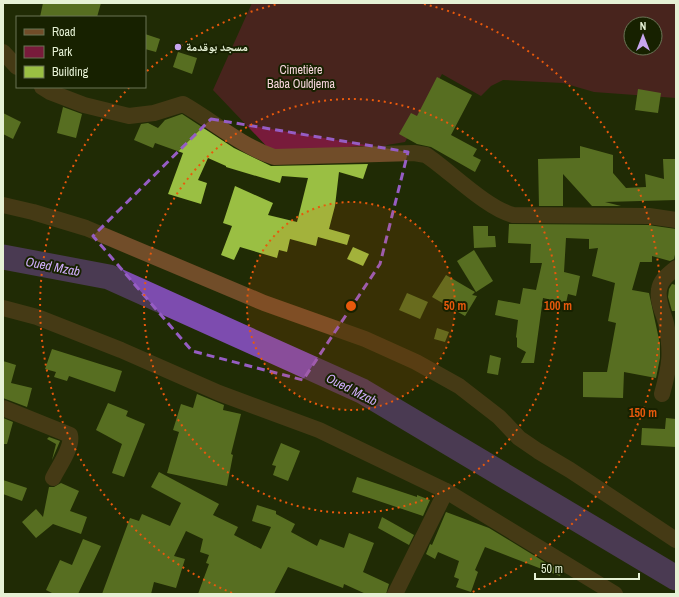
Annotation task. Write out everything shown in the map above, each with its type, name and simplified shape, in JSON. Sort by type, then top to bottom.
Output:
[{"type":"street","points":[[3,52],[16,66]]},
{"type":"street","points":[[44,88],[50,92],[84,105],[129,116],[154,113],[182,104],[245,144],[274,157],[414,153],[426,155],[507,214],[649,216],[676,220]]},
{"type":"street","points":[[3,205],[33,212],[86,228],[264,303],[365,339],[416,362],[459,386],[498,416],[519,438],[538,452],[570,470],[676,540]]},
{"type":"street","points":[[662,394],[670,365],[670,351],[666,323],[658,297],[661,282],[676,268]]},
{"type":"street","points":[[3,308],[44,319],[121,350],[219,393],[319,430],[446,491],[615,594]]},
{"type":"street","points":[[3,408],[70,435],[71,439],[68,447],[53,478]]},
{"type":"street","points":[[395,594],[446,491]]},
{"type":"highlighted area","points":[[211,119],[408,152],[380,264],[303,380],[192,351],[93,236]]},
{"type":"green space","name":"Cimetière Baba Ouldjema","points":[[252,3],[676,3],[676,98],[594,92],[563,83],[503,80],[491,86],[481,96],[442,74],[405,142],[387,145],[378,150],[362,146],[272,152],[213,90]]},
{"type":"building","points":[[43,3],[101,3],[97,16],[40,16]]},
{"type":"building","points":[[146,34],[160,39],[156,52],[146,49]]},
{"type":"building","points":[[178,52],[197,58],[192,74],[173,67]]},
{"type":"building","points":[[437,77],[472,95],[451,135],[477,149],[473,156],[481,160],[475,172],[431,147],[417,144],[399,134],[411,113],[417,116]]},
{"type":"building","points":[[638,89],[661,93],[658,113],[635,110]]},
{"type":"building","points":[[63,107],[82,114],[76,138],[57,133]]},
{"type":"building","points":[[3,113],[21,122],[13,139],[3,134]]},
{"type":"building","points":[[182,114],[234,148],[271,166],[368,164],[363,179],[339,172],[335,206],[329,229],[350,235],[347,245],[318,237],[316,246],[290,239],[287,252],[279,250],[277,258],[240,247],[234,260],[221,255],[232,226],[223,223],[235,186],[273,203],[268,215],[297,222],[308,178],[282,176],[280,183],[226,167],[208,158],[198,180],[207,183],[201,204],[168,194],[183,153],[155,143],[153,148],[134,140],[141,124],[148,123],[158,128],[165,120]]},
{"type":"building","points":[[580,146],[613,155],[613,173],[626,188],[646,187],[645,174],[664,179],[663,159],[676,159],[676,200],[605,202],[621,206],[592,206],[563,174],[563,206],[539,206],[538,159],[580,158]]},
{"type":"building","points":[[509,224],[648,225],[676,229],[676,250],[674,259],[670,261],[652,256],[652,262],[640,262],[632,290],[649,293],[660,344],[660,358],[656,378],[624,372],[623,398],[583,397],[583,372],[607,372],[616,323],[608,321],[615,283],[592,276],[598,248],[589,249],[589,239],[566,238],[564,272],[580,276],[576,296],[568,294],[566,303],[543,298],[534,363],[521,363],[526,352],[517,347],[516,337],[518,320],[495,315],[498,300],[520,304],[523,288],[536,290],[542,263],[530,263],[531,244],[508,243]]},
{"type":"building","points":[[473,226],[488,226],[488,236],[495,236],[496,247],[474,248]]},
{"type":"building","points":[[353,247],[369,254],[363,266],[347,259]]},
{"type":"building","points":[[474,250],[493,281],[476,292],[457,261]]},
{"type":"building","points":[[446,275],[475,292],[472,295],[477,296],[465,316],[432,297]]},
{"type":"building","points":[[672,284],[676,285],[676,311],[672,311],[668,297],[669,289]]},
{"type":"building","points":[[407,293],[428,302],[420,319],[399,310]]},
{"type":"building","points":[[437,328],[449,332],[445,342],[434,339]]},
{"type":"building","points":[[52,349],[122,371],[115,392],[69,376],[67,381],[54,377],[56,372],[45,369]]},
{"type":"building","points":[[490,355],[501,358],[498,375],[487,373]]},
{"type":"building","points":[[3,361],[16,365],[11,383],[32,388],[27,407],[3,398]]},
{"type":"building","points":[[197,394],[224,405],[223,410],[241,414],[231,454],[233,455],[227,486],[167,473],[179,432],[173,430],[181,404],[193,408]]},
{"type":"building","points":[[108,403],[128,411],[126,416],[145,424],[124,477],[112,473],[122,444],[96,430]]},
{"type":"building","points":[[3,418],[13,422],[7,444],[3,444]]},
{"type":"building","points":[[666,418],[676,419],[676,447],[641,445],[642,428],[665,429]]},
{"type":"building","points":[[49,437],[60,441],[52,460],[56,444],[47,439]]},
{"type":"building","points":[[281,443],[300,451],[288,481],[273,475],[276,466],[272,465]]},
{"type":"building","points":[[159,472],[219,504],[213,515],[238,527],[234,535],[261,549],[271,527],[252,521],[257,505],[276,511],[276,514],[295,524],[291,532],[317,546],[320,539],[344,548],[349,533],[374,543],[363,572],[389,584],[386,594],[366,594],[344,584],[343,588],[288,567],[274,594],[198,594],[209,564],[206,563],[209,555],[200,552],[203,539],[186,531],[174,556],[185,559],[176,588],[154,582],[151,594],[102,594],[130,518],[139,521],[142,514],[170,526],[181,503],[151,487]]},
{"type":"building","points":[[357,477],[430,500],[423,516],[352,492]]},
{"type":"building","points":[[3,480],[27,488],[22,501],[3,494]]},
{"type":"building","points":[[61,483],[79,491],[70,511],[87,517],[81,534],[53,524],[36,538],[22,522],[36,509],[43,517],[49,487],[54,487]]},
{"type":"building","points":[[446,512],[489,528],[561,572],[560,576],[485,547],[475,570],[478,572],[471,592],[456,587],[459,579],[454,577],[459,561],[438,552],[435,559],[426,554],[430,544],[432,545]]},
{"type":"building","points":[[382,517],[414,535],[409,545],[378,528]]},
{"type":"building","points":[[83,539],[101,546],[78,594],[54,594],[46,590],[60,560],[72,565]]},
{"type":"waterway","name":"Oued Mzab","points":[[3,257],[109,277],[362,391],[676,578]]},
{"type":"place","name":"مسجد بوقدمة","points":[[178,47]]}]
